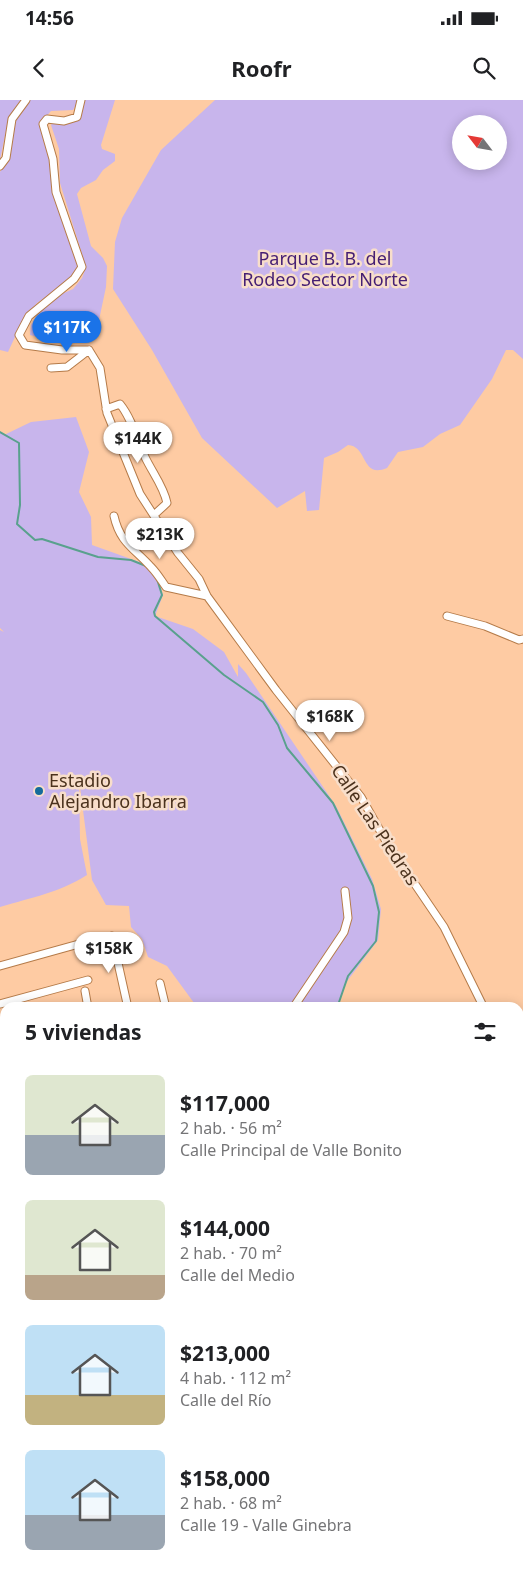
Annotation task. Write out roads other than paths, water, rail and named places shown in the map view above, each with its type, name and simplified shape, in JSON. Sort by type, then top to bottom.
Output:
[{"type":"street","points":[[0,166],[6,158],[12,119],[26,100]]},
{"type":"street","points":[[81,100],[77,117],[64,121],[47,120],[43,124],[53,158],[56,192],[82,267],[74,279],[29,316],[19,334],[25,345],[62,350],[88,350]]},
{"type":"street","points":[[50,368],[67,367],[88,350]]},
{"type":"street","name":"Calle Las Piedras","points":[[88,350],[100,368],[106,409],[129,470],[154,515],[178,553],[199,580],[207,596],[276,690],[361,797],[387,843],[442,923],[481,1002]]},
{"type":"street","points":[[106,409],[120,404],[127,412],[146,458],[165,494],[167,503],[154,515]]},
{"type":"street","points":[[114,516],[117,530],[126,544],[151,567],[166,587],[207,596]]},
{"type":"street","points":[[448,616],[485,626],[519,640],[523,639]]},
{"type":"street","points":[[298,1002],[344,932],[348,918],[346,891]]},
{"type":"street","points":[[112,936],[127,1002]]},
{"type":"street","points":[[0,966],[104,937]]},
{"type":"street","points":[[7,1002],[88,980]]},
{"type":"street","points":[[160,982],[165,1002]]},
{"type":"street","points":[[85,991],[87,1002]]},
{"type":"waterway","points":[[0,432],[19,443],[20,505],[17,524],[35,540],[42,539],[98,557],[131,560],[146,566]]},
{"type":"waterway","points":[[157,579],[162,595],[154,612],[155,616],[224,675],[263,702],[278,725],[287,748],[333,803],[373,886],[379,912],[376,941],[348,976],[339,1002]]},
{"type":"place","name":"Estadio Alejandro Ibarra","points":[[39,791]]},
{"type":"park label","name":"Parque B. B. del Rodeo Sector Norte","points":[[325,269]]}]
